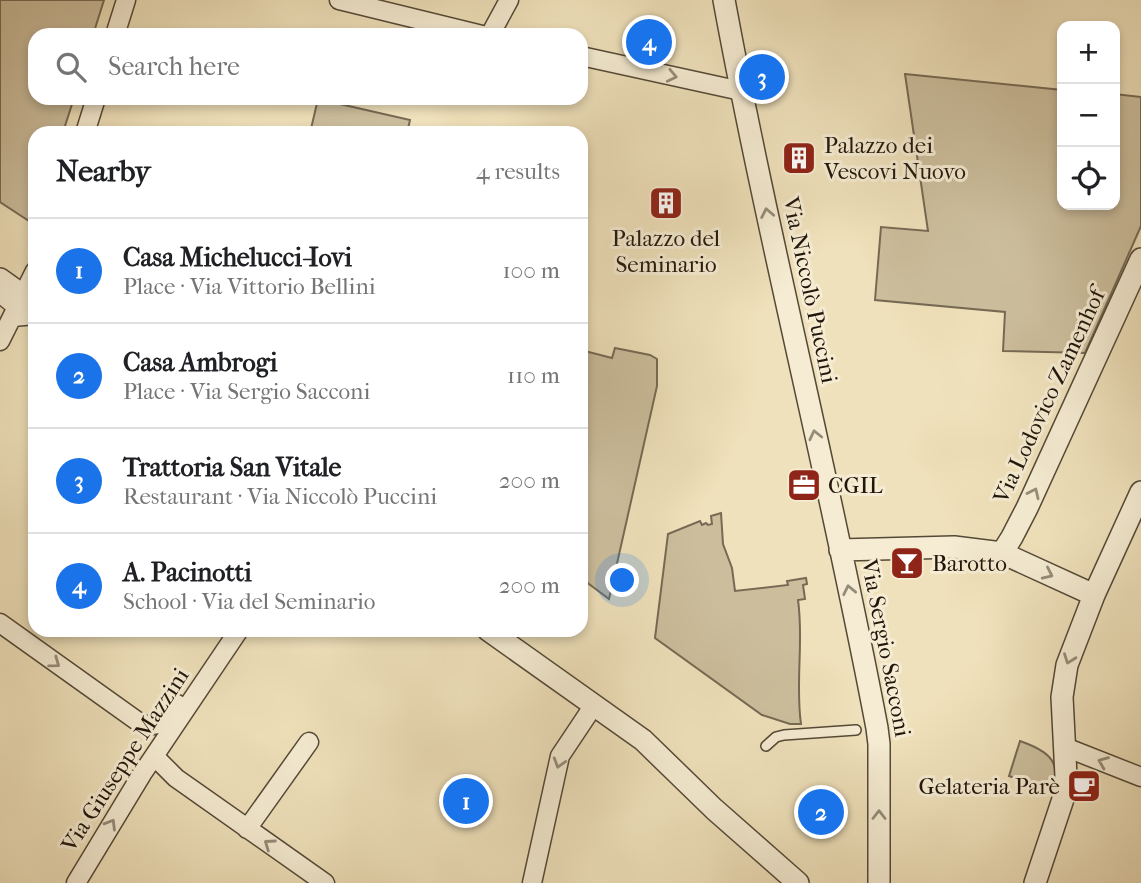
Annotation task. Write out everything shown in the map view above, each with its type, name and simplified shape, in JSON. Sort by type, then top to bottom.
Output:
[{"type":"street","points":[[117,28],[126,0]]},
{"type":"street","points":[[339,0],[453,28]]},
{"type":"street","points":[[494,28],[509,0]]},
{"type":"street","name":"Via Niccolò Puccini","points":[[724,0],[778,272],[840,550]]},
{"type":"street","points":[[588,58],[740,91]]},
{"type":"street","points":[[87,126],[94,105]]},
{"type":"street","name":"Via Lodovico Zamenhof","points":[[1002,553],[1027,508],[1141,259]]},
{"type":"street","points":[[0,279],[22,305]]},
{"type":"street","points":[[0,293],[22,305]]},
{"type":"street","points":[[0,341],[22,305]]},
{"type":"street","points":[[1035,883],[1064,796],[1064,676],[1094,595],[1141,492]]},
{"type":"street","points":[[840,550],[954,547],[1002,553],[1094,595]]},
{"type":"street","name":"Via Sergio Sacconi","points":[[840,550],[879,736],[879,883]]},
{"type":"street","points":[[2,629],[143,724],[156,725],[164,720],[189,688],[209,674]]},
{"type":"street","name":"Via Giuseppe Mazzini","points":[[76,883],[154,756],[234,637]]},
{"type":"street","points":[[498,637],[643,740],[714,809],[798,883]]},
{"type":"street","points":[[532,883],[560,756],[594,705]]},
{"type":"street","points":[[247,829],[309,742]]},
{"type":"street","points":[[1065,747],[1141,777]]},
{"type":"street","points":[[154,756],[176,778],[325,883]]},
{"type":"lane","points":[[766,746],[776,737],[785,735],[856,730]]},
{"type":"shaded area","points":[[0,0],[104,0],[95,28],[28,28],[28,105],[72,105],[65,126],[28,126],[28,220],[0,202]]},
{"type":"shaded area","points":[[905,74],[1057,89],[1057,210],[1120,210],[1120,95],[1141,97],[1141,226],[1085,353],[1003,351],[1005,312],[875,300],[881,227],[928,231]]},
{"type":"shaded area","points":[[317,105],[344,105],[410,120],[409,126],[312,126]]},
{"type":"shaded area","points":[[615,348],[657,359],[657,386],[609,599],[588,583],[588,352],[612,358]]},
{"type":"shaded area","points":[[721,513],[723,544],[732,568],[735,591],[788,585],[787,581],[806,578],[807,584],[803,585],[805,599],[798,600],[801,724],[790,724],[762,715],[655,638],[668,534],[700,521],[702,525],[712,524],[711,516]]},
{"type":"shaded area","points":[[1020,741],[1044,752],[1052,761],[1055,775],[1050,789],[1009,776]]},
{"type":"place","name":"A. Pacinotti","points":[[649,42]]},
{"type":"place","name":"Trattoria San Vitale","points":[[762,77]]},
{"type":"place","name":"Palazzo dei Vescovi Nuovo","points":[[799,158]]},
{"type":"place","name":"Palazzo del Seminario","points":[[666,203]]},
{"type":"place","name":"CGIL","points":[[804,485]]},
{"type":"place","name":"Barotto","points":[[907,563]]},
{"type":"place","name":"Gelateria Parè","points":[[1084,786]]},
{"type":"place","name":"Casa Michelucci-Iovi","points":[[466,801]]},
{"type":"place","name":"Casa Ambrogi","points":[[821,812]]}]
